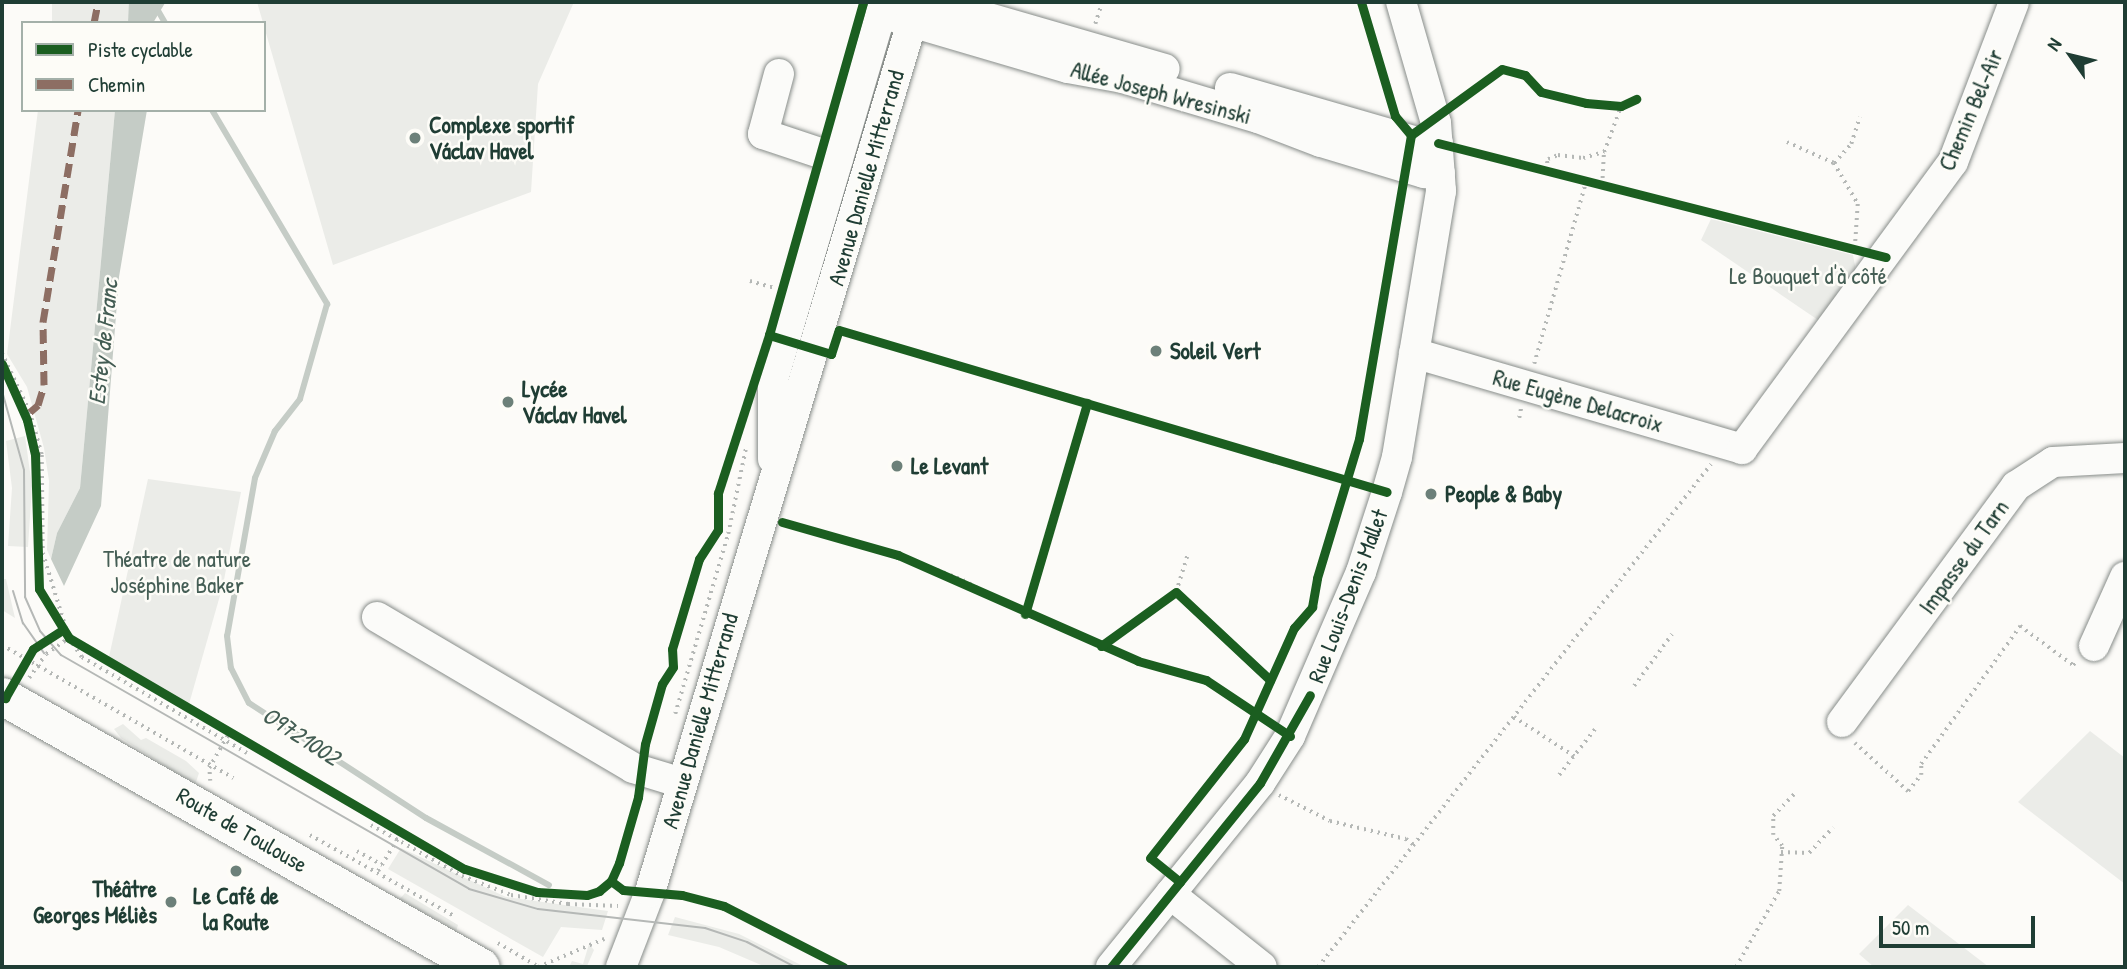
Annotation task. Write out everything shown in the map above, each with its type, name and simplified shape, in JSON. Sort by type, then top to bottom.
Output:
[{"type":"main road","name":"Route de Toulouse","points":[[4,697],[481,967]]},
{"type":"street","points":[[1401,2],[1422,142]]},
{"type":"street","name":"Chemin Bel-Air","points":[[1734,446],[1886,257],[1954,162],[2014,2]]},
{"type":"street","name":"Allée Joseph Wresinski","points":[[883,7],[921,8],[1221,107],[1422,142],[1440,173]]},
{"type":"street","name":"Avenue Danielle Mitterrand","points":[[773,474],[773,380],[883,7]]},
{"type":"street","name":"Avenue Danielle Mitterrand","points":[[613,959],[650,892],[773,474],[796,416],[921,8]]},
{"type":"street","points":[[779,74],[763,134],[838,159]]},
{"type":"street","name":"Rue Louis-Denis Mallet","points":[[1111,967],[1260,783],[1290,736],[1361,572],[1387,492],[1441,191],[1440,173]]},
{"type":"street","name":"Rue Eugène Delacroix","points":[[1414,353],[1734,446]]},
{"type":"street","name":"Impasse du Tarn","points":[[1845,730],[2016,486],[2053,462],[2125,458]]},
{"type":"street","points":[[2094,646],[2125,577]]},
{"type":"street","points":[[377,617],[633,768],[682,783]]},
{"type":"street","points":[[1175,888],[1262,967]]},
{"type":"path","points":[[1361,2],[1395,116],[1410,135],[1422,142],[1545,170],[1886,257]]},
{"type":"path","points":[[1175,888],[1150,858],[1244,739],[1294,628],[1312,607],[1359,439],[1422,142],[1503,69],[1525,75],[1541,92],[1621,106],[1636,99]]},
{"type":"path","points":[[1602,185],[1604,152],[1621,106]]},
{"type":"path","points":[[1834,163],[1852,145],[1860,117]]},
{"type":"path","points":[[1787,142],[1834,163],[1858,204],[1855,249]]},
{"type":"path","points":[[1545,170],[1548,159],[1558,155],[1583,158],[1604,152]]},
{"type":"path","points":[[1519,418],[1586,181]]},
{"type":"path","points":[[750,281],[782,290]]},
{"type":"path","points":[[839,330],[1387,492]]},
{"type":"path","points":[[2,353],[30,412],[42,455],[43,553],[65,634]]},
{"type":"path","points":[[2,364],[27,420],[35,454],[36,572]]},
{"type":"path","points":[[1025,614],[1087,403]]},
{"type":"path","points":[[673,722],[728,534],[747,443]]},
{"type":"path","points":[[1318,967],[1514,717],[1734,446]]},
{"type":"path","points":[[718,518],[718,530]]},
{"type":"path","points":[[782,522],[898,555],[963,580],[1025,614],[1101,646],[1206,680],[1257,710],[1290,736]]},
{"type":"path","points":[[1101,646],[1176,592],[1188,553]]},
{"type":"path","points":[[1176,592],[1270,680]]},
{"type":"path","points":[[47,607],[65,634],[227,737],[247,753]]},
{"type":"path","points":[[1845,730],[1908,791],[1921,775],[1921,764],[2020,626],[2073,666],[2094,646]]},
{"type":"path","points":[[32,662],[36,647],[65,634]]},
{"type":"path","points":[[4,697],[32,662],[65,634]]},
{"type":"path","points":[[1634,686],[1672,634]]},
{"type":"path","points":[[2,645],[209,768],[233,778]]},
{"type":"path","points":[[1514,717],[1574,756]]},
{"type":"path","points":[[1559,775],[1595,729]]},
{"type":"path","points":[[227,737],[264,754]]},
{"type":"path","points":[[218,816],[231,795],[210,783],[209,768],[227,737]]},
{"type":"path","points":[[1260,783],[1330,821],[1406,839],[1413,845]]},
{"type":"path","points":[[1736,967],[1779,891],[1781,852],[1773,835],[1773,816],[1796,792]]},
{"type":"path","points":[[366,813],[462,876],[511,895],[568,904],[618,906]]},
{"type":"path","points":[[371,825],[465,869],[511,886],[564,894],[598,891]]},
{"type":"path","points":[[1781,852],[1809,853],[1833,827]]},
{"type":"path","points":[[378,871],[399,836]]},
{"type":"path","points":[[357,851],[382,865]]},
{"type":"path","points":[[614,915],[621,898]]},
{"type":"path","points":[[538,967],[607,938],[613,959]]},
{"type":"green space","points":[[52,2],[129,2],[129,21],[52,21]]},
{"type":"green space","name":"Complexe sportif Václav Havel","points":[[257,2],[574,2],[538,84],[531,192],[333,265],[266,33],[266,21],[262,21]]},
{"type":"green space","points":[[38,112],[115,112],[80,488],[57,533],[51,559],[47,550],[49,481],[44,448],[27,387],[7,354]]},
{"type":"green space","name":"Le Bouquet d'à côté","points":[[1711,219],[1853,255],[1856,271],[1818,320],[1701,240]]},
{"type":"green space","points":[[25,436],[32,486],[28,547],[8,546],[12,488],[6,441]]},
{"type":"green space","name":"Théatre de nature Joséphine Baker","points":[[148,479],[241,492],[223,585],[189,704],[109,657]]},
{"type":"green space","points":[[6,579],[15,618],[2,610]]},
{"type":"green space","points":[[123,724],[141,740],[146,738],[186,761],[199,773],[195,785],[121,738],[114,729]]},
{"type":"green space","points":[[2090,731],[2125,758],[2125,884],[2018,802]]},
{"type":"green space","points":[[401,848],[506,897],[608,911],[602,930],[561,927],[543,957],[388,869]]},
{"type":"green space","points":[[405,893],[458,925],[455,936],[442,922],[398,901]]},
{"type":"green space","points":[[1908,905],[1989,967],[1874,967],[1859,954]]},
{"type":"green space","points":[[675,917],[739,934],[805,967],[766,967],[719,947],[668,935]]},
{"type":"green space","points":[[589,944],[594,950],[587,966],[569,967],[572,961],[583,964]]},
{"type":"water","points":[[129,2],[165,3],[154,21],[128,21]]},
{"type":"water","name":"Estey de Franc","points":[[115,112],[147,112],[119,277],[101,506],[64,586],[51,559],[57,533],[80,488]]},
{"type":"waterway","name":"O9721002","points":[[153,2],[164,21]]},
{"type":"waterway","name":"O9721002","points":[[213,112],[327,304],[300,399],[275,431],[255,478],[227,636],[231,668],[249,703],[426,818],[549,885]]},
{"type":"tram line","points":[[2,391],[24,470],[25,597],[40,631],[61,655],[469,889],[538,909],[705,928],[747,942],[795,967]]},
{"type":"tram line","points":[[13,591],[23,623],[44,653]]},
{"type":"marked path","points":[[94,21],[98,2]]},
{"type":"marked path","points":[[30,412],[38,405],[44,385],[43,322],[78,112]]},
{"type":"cycle path","points":[[2,364],[27,420],[35,454],[39,589],[69,638],[465,869],[537,892],[587,895],[599,891],[611,881],[619,863],[638,797],[645,744],[662,684],[673,667],[672,649],[699,559],[718,530],[718,493],[769,335],[863,2]]},
{"type":"cycle path","points":[[1180,882],[1150,858],[1244,739],[1294,628],[1312,607],[1317,578],[1359,439],[1411,135],[1395,116],[1361,2]]},
{"type":"cycle path","points":[[1411,135],[1502,69],[1525,75],[1541,92],[1586,103],[1621,106],[1636,99]]},
{"type":"cycle path","points":[[1438,143],[1886,257]]},
{"type":"cycle path","points":[[769,335],[831,354],[839,330],[1387,492]]},
{"type":"cycle path","points":[[1025,614],[1087,403]]},
{"type":"cycle path","points":[[782,522],[898,555],[1138,661],[1206,680],[1290,736]]},
{"type":"cycle path","points":[[1101,646],[1176,592],[1270,680]]},
{"type":"cycle path","points":[[2,696],[5,698],[33,649],[62,630]]},
{"type":"cycle path","points":[[1111,967],[1260,783],[1310,695]]},
{"type":"cycle path","points":[[611,881],[623,890],[682,895],[724,906],[843,967]]},
{"type":"place","name":"Complexe sportif Václav Havel","points":[[415,138]]},
{"type":"place","name":"Soleil Vert","points":[[1156,351]]},
{"type":"place","name":"Lycée Václav Havel","points":[[508,402]]},
{"type":"place","name":"Le Levant","points":[[897,466]]},
{"type":"place","name":"People & Baby","points":[[1431,494]]},
{"type":"place","name":"Le Café de la Route","points":[[236,871]]},
{"type":"place","name":"Théâtre Georges Méliès","points":[[171,902]]}]
